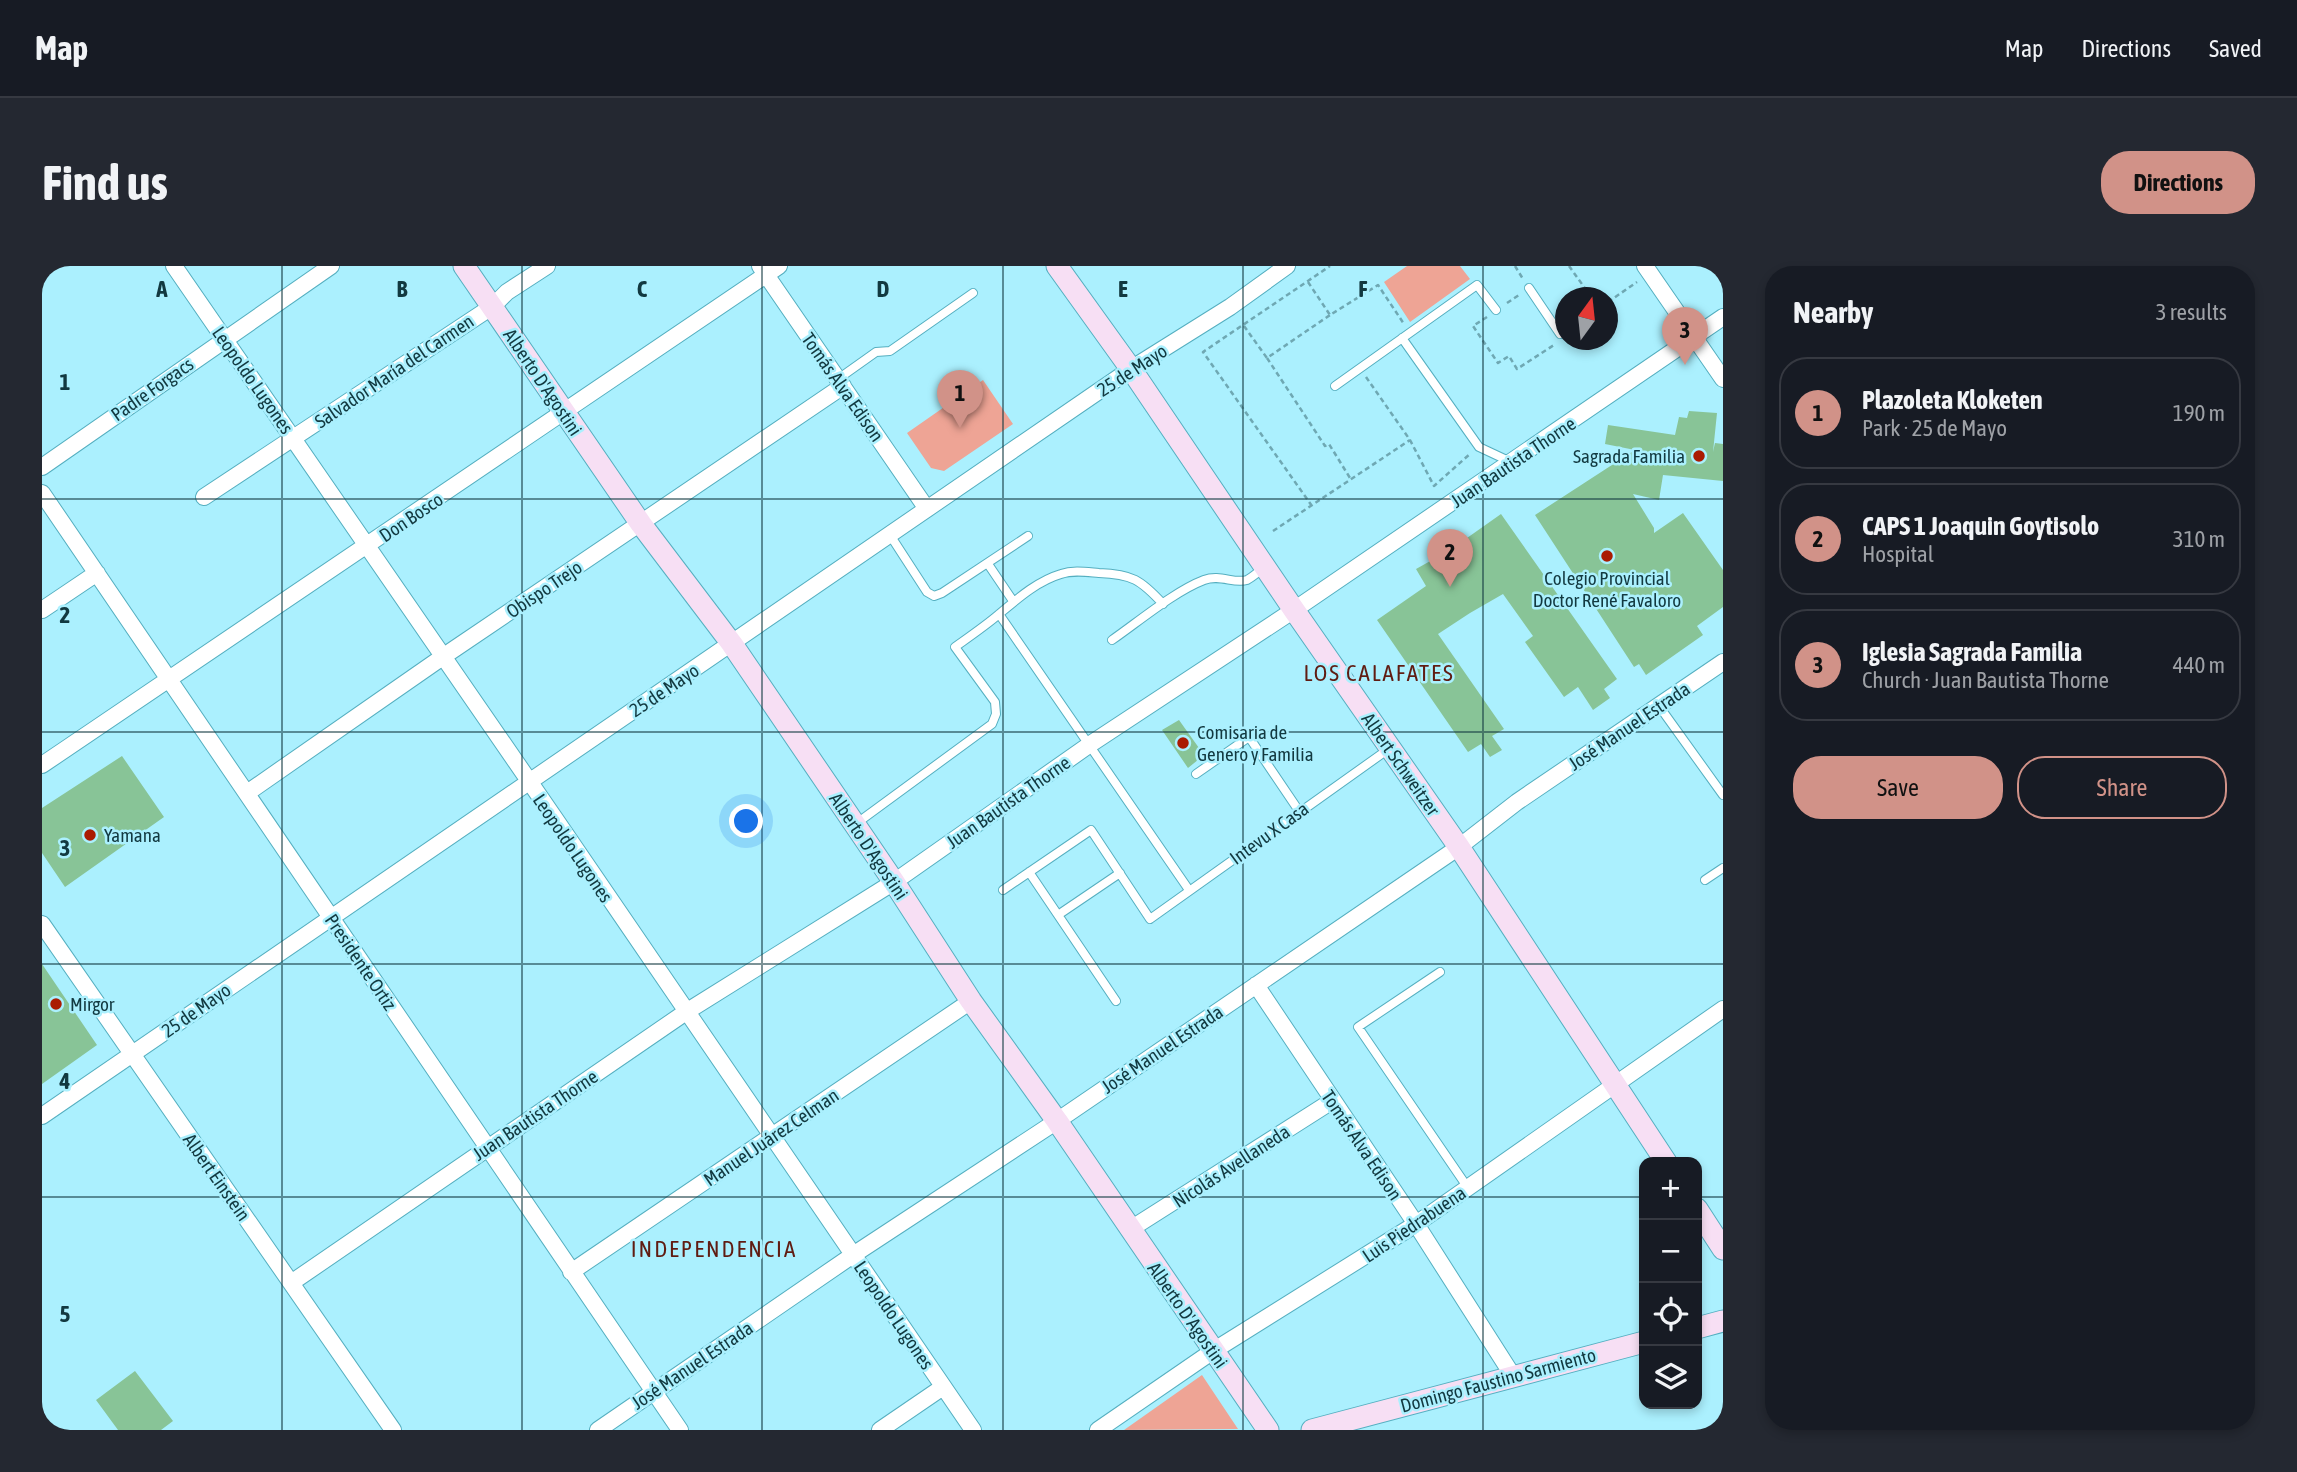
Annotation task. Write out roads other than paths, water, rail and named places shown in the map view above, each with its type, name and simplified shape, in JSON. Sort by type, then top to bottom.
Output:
[{"type":"main road","name":"Alberto D'Agostini","points":[[464,266],[641,524],[732,644],[894,882],[971,1002],[1268,1430]]},
{"type":"main road","name":"Albert Schweitzer","points":[[1057,266],[1131,369],[1459,848],[1663,1157]]},
{"type":"main road","points":[[1702,1217],[1723,1249]]},
{"type":"main road","points":[[1702,1327],[1723,1321]]},
{"type":"main road","name":"Domingo Faustino Sarmiento","points":[[1312,1430],[1372,1418],[1513,1376],[1639,1343]]},
{"type":"street","name":"Leopoldo Lugones","points":[[174,266],[369,545],[528,782],[973,1430]]},
{"type":"street","name":"Padre Forgacs","points":[[42,467],[331,266]]},
{"type":"street","name":"Salvador María del Carmen","points":[[204,497],[492,306],[507,292],[547,266]]},
{"type":"street","name":"25 de Mayo","points":[[42,1116],[1131,369],[1230,307],[1287,266]]},
{"type":"street","name":"Tomás Alva Edison","points":[[768,269],[840,382],[927,509]]},
{"type":"street","name":"Don Bosco","points":[[42,765],[564,413],[768,269]]},
{"type":"street","points":[[1647,270],[1723,379]]},
{"type":"street","name":"Juan Bautista Thorne","points":[[291,1283],[686,1012],[894,882],[1089,745],[1294,610],[1723,317]]},
{"type":"street","name":"Obispo Trejo","points":[[247,793],[641,524],[840,382]]},
{"type":"street","name":"Presidente Ortiz","points":[[42,493],[332,917],[486,1149],[680,1430]]},
{"type":"street","points":[[42,610],[97,573]]},
{"type":"street","name":"José Manuel Estrada","points":[[598,1430],[853,1255],[1459,848],[1517,802],[1723,662]]},
{"type":"street","name":"Albert Einstein","points":[[42,924],[393,1430]]},
{"type":"street","name":"Tomás Alva Edison","points":[[1256,985],[1416,1224],[1513,1376]]},
{"type":"street","name":"Manuel Juárez Celman","points":[[571,1272],[971,1002]]},
{"type":"street","name":"Luis Piedrabuena","points":[[1098,1430],[1213,1352],[1416,1224],[1723,1009]]},
{"type":"street","name":"Nicolás Avellaneda","points":[[1129,1230],[1332,1101]]},
{"type":"street","points":[[880,1430],[943,1387]]},
{"type":"lane","points":[[1335,386],[1477,285],[1496,310]]},
{"type":"lane","points":[[1529,288],[1555,327]]},
{"type":"lane","points":[[840,382],[876,352],[890,351],[973,293]]},
{"type":"lane","points":[[1406,335],[1479,447],[1511,463]]},
{"type":"lane","points":[[890,535],[927,592],[934,596],[1028,536]]},
{"type":"lane","points":[[988,564],[1013,601]]},
{"type":"lane","points":[[1112,640],[1201,581],[1215,577],[1237,581],[1247,579],[1265,567]]},
{"type":"lane","points":[[855,824],[992,724],[996,714],[995,702],[955,647],[1013,601],[1060,574],[1072,572],[1133,576],[1163,604]]},
{"type":"lane","points":[[999,614],[1189,890]]},
{"type":"lane","points":[[1659,706],[1723,795]]},
{"type":"lane","points":[[1196,774],[1248,737],[1299,811]]},
{"type":"lane","name":"Intevu X Casa","points":[[1120,873],[1150,919],[1390,748]]},
{"type":"lane","points":[[1003,890],[1091,830],[1120,873],[1058,915]]},
{"type":"lane","points":[[1704,880],[1723,868]]},
{"type":"lane","points":[[1029,872],[1116,1001]]},
{"type":"lane","points":[[1440,972],[1358,1027],[1468,1188]]},
{"type":"place","name":"Iglesia Sagrada Familia","points":[[1685,365]]},
{"type":"place","name":"Plazoleta Kloketen","points":[[960,428]]},
{"type":"place","name":"Sagrada Familia","points":[[1699,456]]},
{"type":"place","name":"Colegio Provincial Doctor René Favaloro","points":[[1607,556]]},
{"type":"place","name":"CAPS 1 Joaquin Goytisolo","points":[[1450,587]]},
{"type":"place","name":"Comisaria de Genero y Familia","points":[[1183,743]]},
{"type":"place","name":"Yamana","points":[[90,835]]},
{"type":"place","name":"Mirgor","points":[[56,1004]]},
{"type":"district","name":"LOS CALAFATES","points":[[1379,673]]},
{"type":"district","name":"INDEPENDENCIA","points":[[714,1249]]}]
